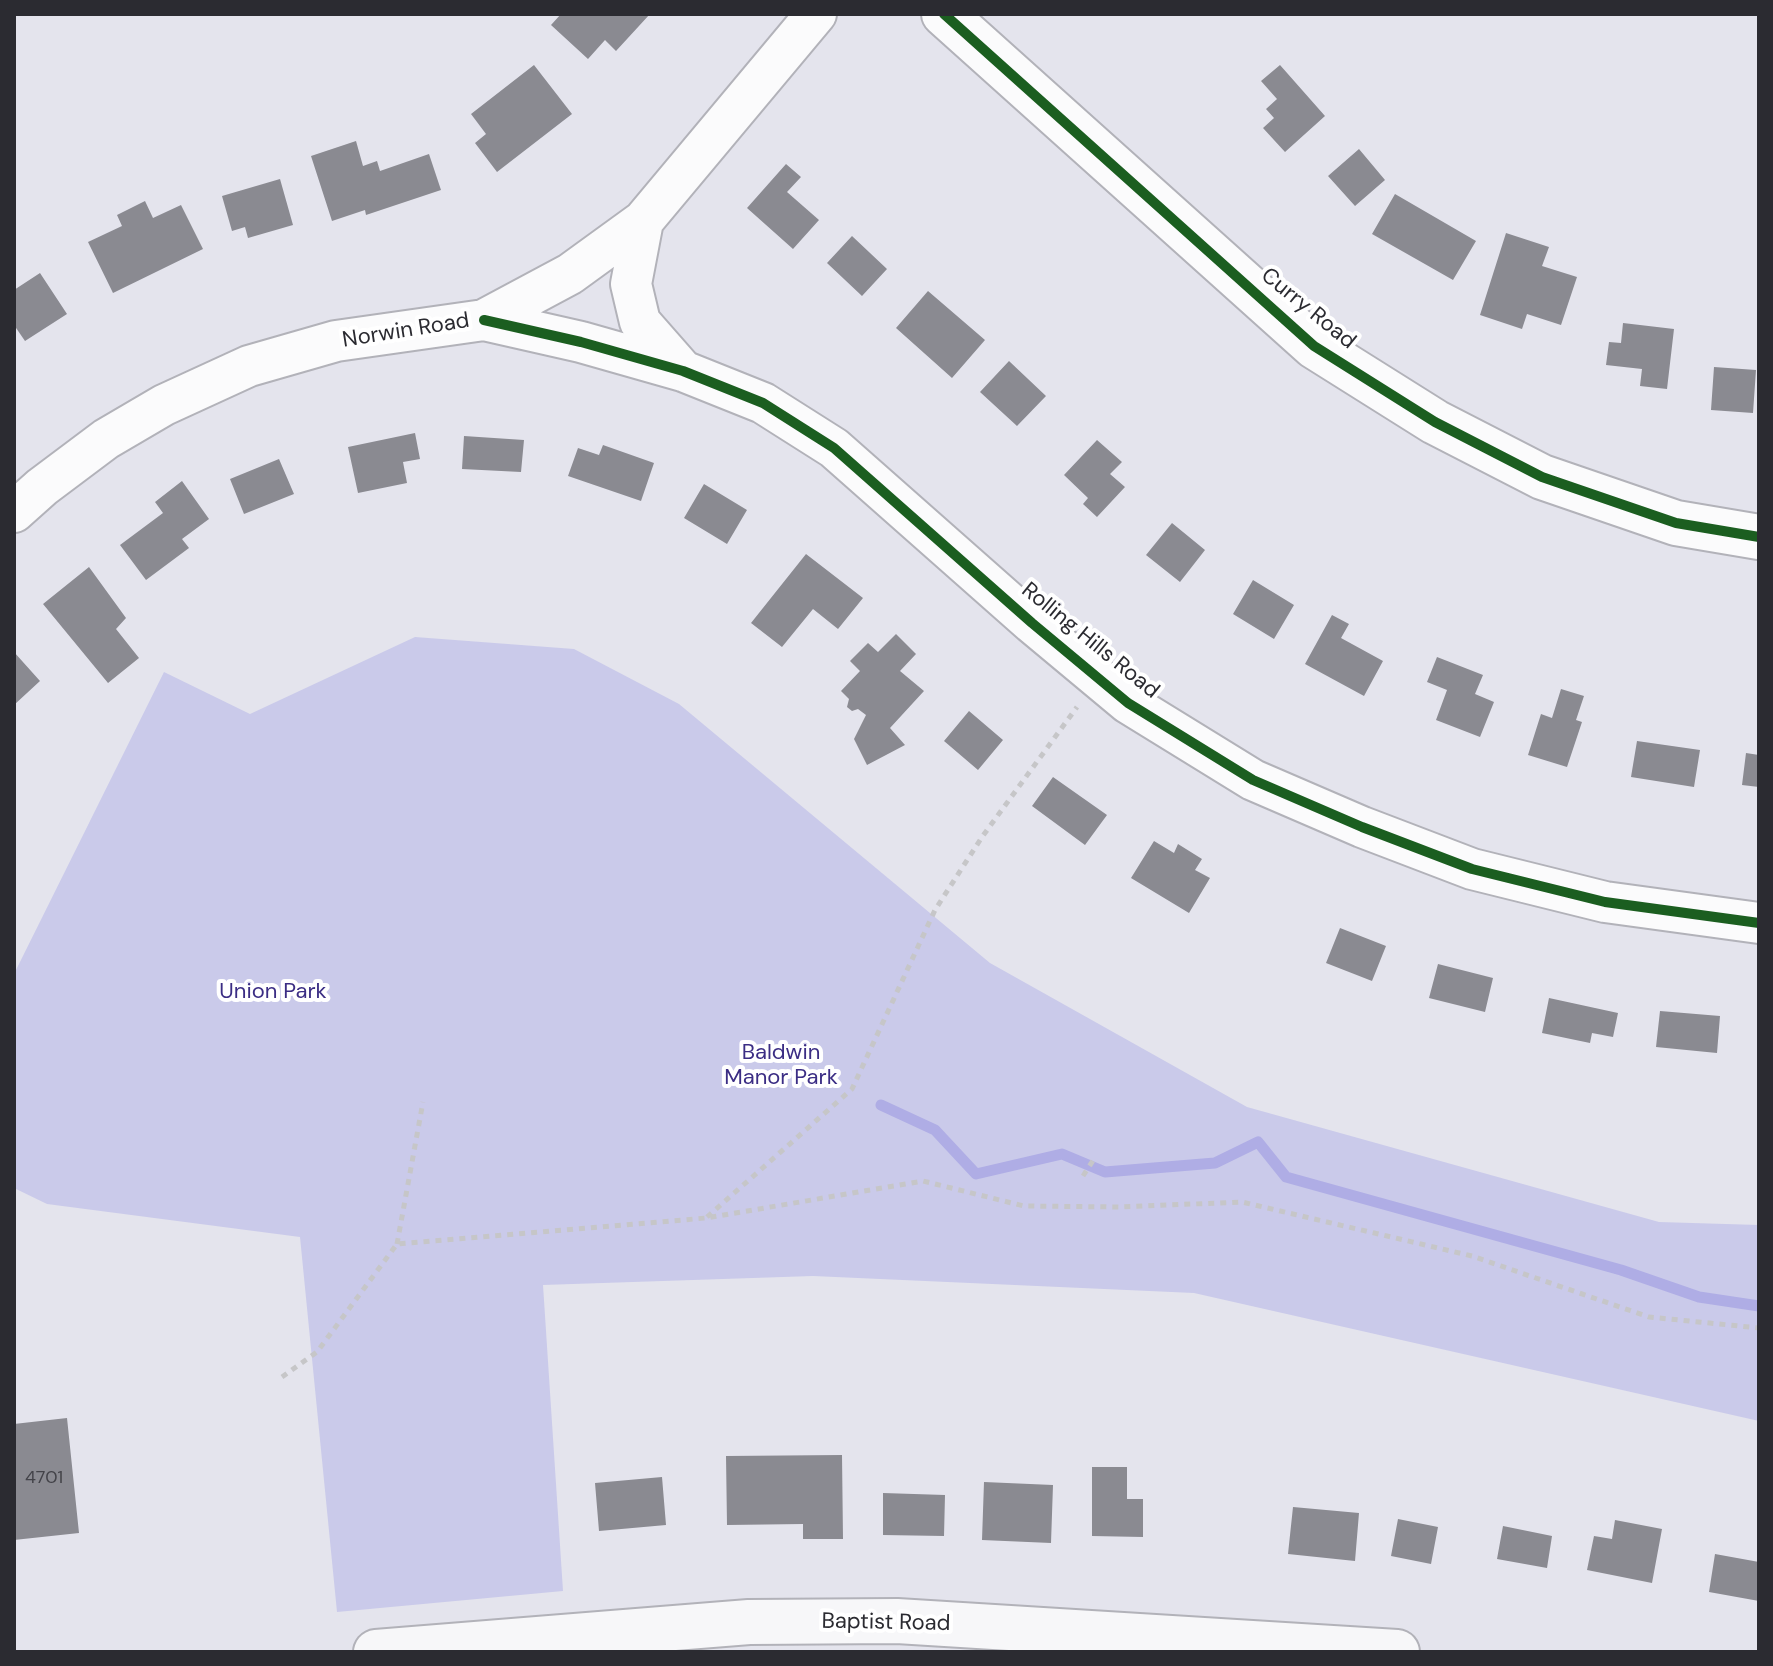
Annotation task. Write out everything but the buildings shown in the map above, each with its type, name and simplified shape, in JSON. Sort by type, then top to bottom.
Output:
[{"type":"main road","name":"Baptist Road","points":[[376,1652],[749,1622],[882,1621],[1397,1652]]},
{"type":"street","name":"Norwin Road","points":[[14,512],[106,439],[164,405],[249,366],[336,341],[484,320],[570,274],[643,221],[816,14]]},
{"type":"street","name":"Curry Road","points":[[944,14],[1314,346],[1435,422],[1542,477],[1676,523],[1759,537]]},
{"type":"street","points":[[643,221],[631,284],[640,322],[683,371]]},
{"type":"street","name":"Rolling Hills Road","points":[[484,320],[581,342],[683,371],[763,403],[834,448],[1032,623],[1128,703],[1253,780],[1362,827],[1472,869],[1605,902],[1759,923]]},
{"type":"path","points":[[706,1218],[852,1089],[935,910],[982,837],[1099,678]]},
{"type":"path","points":[[282,1377],[317,1352],[397,1244],[423,1102]]},
{"type":"path","points":[[1083,1176],[1094,1159]]},
{"type":"path","points":[[397,1244],[706,1218],[923,1181],[1024,1206],[1120,1207],[1242,1202],[1472,1256],[1649,1317],[1759,1328]]},
{"type":"green space","points":[[415,637],[574,649],[679,704],[990,963],[1247,1107],[1659,1222],[1759,1225],[1759,1421],[1194,1293],[813,1276],[543,1285],[563,1591],[337,1612],[300,1237],[47,1204],[14,1188],[14,974],[164,672],[250,714]]},
{"type":"waterway","points":[[881,1105],[935,1130],[976,1174],[1062,1154],[1105,1172],[1215,1163],[1258,1142],[1286,1177],[1621,1270],[1699,1297],[1759,1306]]},
{"type":"cycle path","points":[[944,14],[1314,346],[1435,422],[1542,477],[1676,523],[1759,537]]},
{"type":"cycle path","points":[[484,320],[581,342],[683,371],[763,403],[834,448],[1032,623],[1128,703],[1253,780],[1362,827],[1472,869],[1605,902],[1759,923]]},
{"type":"park label","name":"Union Park","points":[[273,992]]},
{"type":"park label","name":"Baldwin Manor Park","points":[[781,1066]]}]
